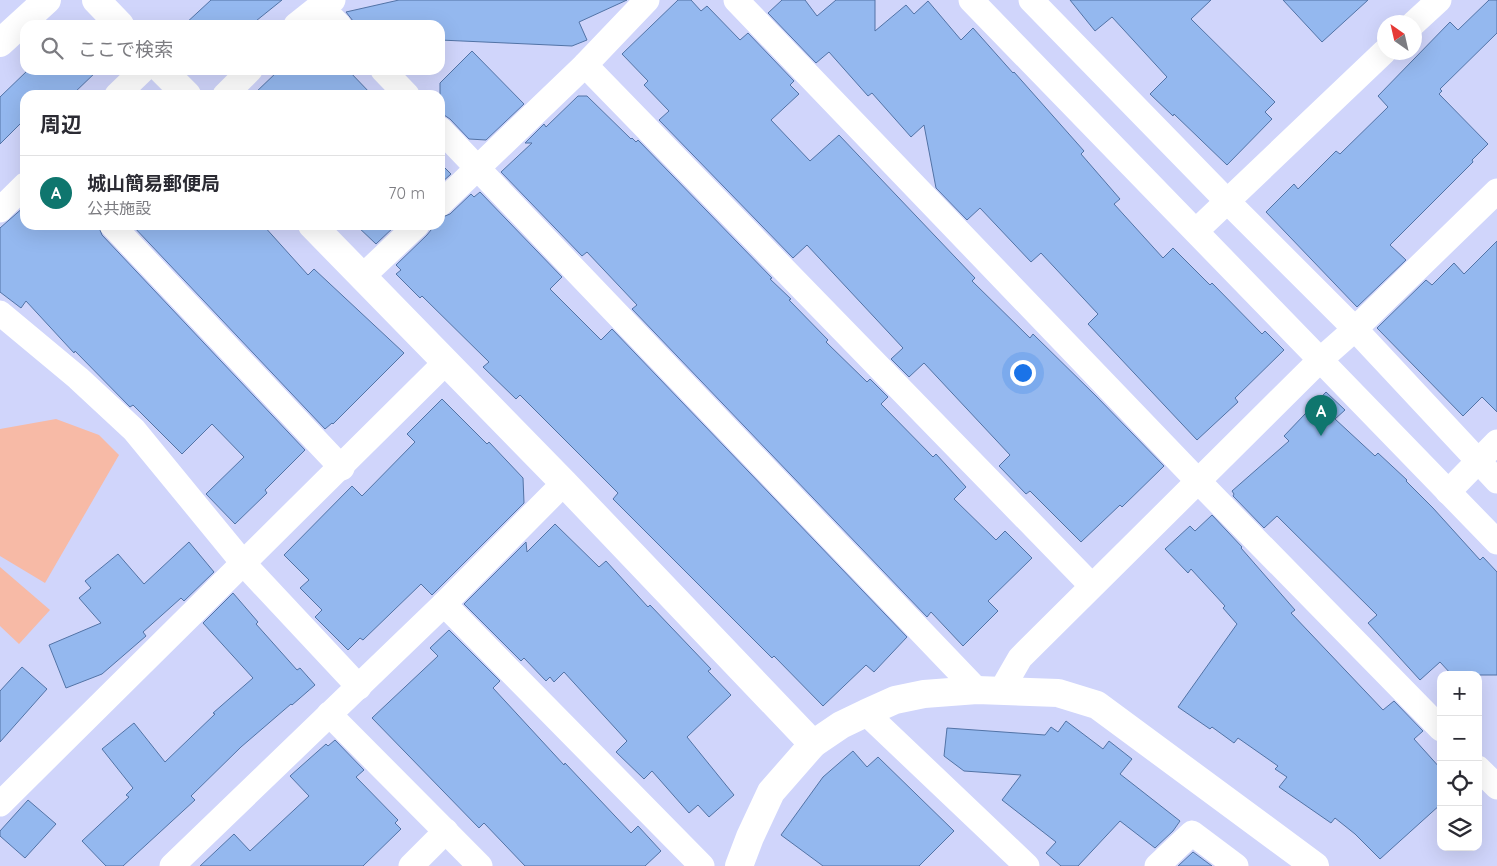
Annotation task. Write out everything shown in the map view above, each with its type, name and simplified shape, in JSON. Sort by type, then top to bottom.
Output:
[{"type":"street","points":[[25,20],[47,0]]},
{"type":"street","points":[[96,0],[115,20]]},
{"type":"street","points":[[445,199],[585,64],[648,0]]},
{"type":"street","points":[[736,0],[1198,481],[1437,725]]},
{"type":"street","points":[[971,0],[1497,542]]},
{"type":"street","points":[[1031,0],[1227,202],[1355,329],[1497,481]]},
{"type":"street","points":[[1422,16],[1439,0]]},
{"type":"street","points":[[303,20],[326,3],[336,20]]},
{"type":"street","points":[[0,43],[20,25]]},
{"type":"street","points":[[1196,231],[1377,59]]},
{"type":"street","points":[[585,64],[1091,585]]},
{"type":"street","points":[[122,90],[138,75]]},
{"type":"street","points":[[167,75],[181,90]]},
{"type":"street","points":[[229,90],[245,75]]},
{"type":"street","points":[[388,75],[402,90]]},
{"type":"street","points":[[445,134],[989,690]]},
{"type":"street","points":[[0,210],[20,190]]},
{"type":"street","points":[[989,690],[1091,585],[1320,360],[1355,329],[1497,191]]},
{"type":"street","points":[[117,230],[342,468]]},
{"type":"street","points":[[317,230],[564,483],[814,744]]},
{"type":"street","points":[[362,277],[412,230]]},
{"type":"street","points":[[0,313],[78,378],[134,430],[244,564],[359,687]]},
{"type":"street","points":[[0,804],[342,468],[446,362]]},
{"type":"street","points":[[1448,492],[1497,442]]},
{"type":"street","points":[[172,866],[444,604],[564,483]]},
{"type":"street","points":[[444,604],[702,866]]},
{"type":"street","points":[[739,866],[771,792],[814,744],[841,725],[895,700],[924,694],[989,690],[1058,693],[1097,705],[1315,866]]},
{"type":"street","points":[[866,713],[1027,866]]},
{"type":"street","points":[[329,714],[480,866]]},
{"type":"street","points":[[1482,772],[1497,787]]},
{"type":"street","points":[[411,866],[446,831]]},
{"type":"street","points":[[1157,866],[1192,833],[1236,866]]},
{"type":"shaded area","points":[[56,419],[99,435],[119,455],[45,583],[0,556],[0,429]]},
{"type":"shaded area","points":[[0,567],[50,610],[19,644],[0,626]]},
{"type":"building","points":[[211,0],[282,0],[257,20],[189,20]]},
{"type":"building","points":[[399,0],[627,0],[579,22],[587,40],[572,46],[445,40],[445,20],[352,20],[346,12]]},
{"type":"building","points":[[678,0],[691,0],[701,11],[707,6],[740,40],[748,33],[794,81],[790,85],[799,94],[771,120],[810,161],[839,135],[975,278],[972,281],[1030,338],[1033,334],[1164,466],[1122,507],[1120,505],[1081,542],[1030,491],[1026,494],[999,466],[1010,455],[924,363],[909,377],[891,359],[903,348],[807,245],[793,258],[659,120],[669,111],[644,85],[648,81],[622,54]]},
{"type":"building","points":[[782,0],[805,0],[817,16],[836,0],[875,0],[875,31],[906,5],[914,14],[928,1],[961,40],[973,28],[1084,151],[1081,154],[1120,199],[1114,204],[1163,258],[1173,248],[1210,285],[1212,283],[1262,334],[1265,331],[1284,350],[1235,398],[1238,402],[1197,440],[1088,324],[1098,314],[1041,253],[1031,262],[980,208],[967,220],[936,188],[924,125],[911,137],[872,93],[868,96],[829,52],[816,63],[768,13]]},
{"type":"building","points":[[1070,0],[1211,0],[1191,19],[1275,102],[1265,112],[1272,119],[1227,165],[1174,114],[1173,116],[1150,94],[1167,77],[1112,17],[1095,31]]},
{"type":"building","points":[[1283,0],[1368,0],[1322,42]]},
{"type":"building","points":[[1489,0],[1497,0],[1497,33],[1440,89],[1442,91],[1439,94],[1488,144],[1472,160],[1473,162],[1390,245],[1406,260],[1357,307],[1266,212],[1294,184],[1298,189],[1336,151],[1340,154],[1388,107],[1378,96],[1413,60],[1422,60],[1422,51],[1450,22],[1458,30]]},
{"type":"building","points":[[472,51],[524,104],[486,140],[469,139],[445,116],[445,90],[440,90],[440,83]]},
{"type":"building","points":[[23,75],[93,75],[77,90],[20,90],[20,124],[0,144],[0,97]]},
{"type":"building","points":[[274,75],[353,75],[367,90],[258,90]]},
{"type":"building","points":[[578,96],[587,96],[631,139],[636,142],[638,140],[772,278],[770,279],[828,340],[826,342],[867,382],[870,379],[888,397],[881,404],[933,457],[936,454],[966,487],[954,499],[996,540],[1005,531],[1032,558],[988,601],[998,611],[963,646],[931,612],[927,617],[632,309],[637,305],[587,252],[582,256],[501,172],[532,143],[525,143],[544,124],[546,127]]},
{"type":"building","points":[[445,168],[451,174],[445,179]]},
{"type":"building","points":[[480,192],[562,277],[550,289],[601,340],[612,329],[907,637],[874,672],[866,665],[823,706],[774,656],[772,658],[613,499],[618,493],[520,395],[516,399],[483,367],[489,362],[422,296],[420,298],[396,274],[401,270],[396,265],[431,230],[445,230],[445,216],[450,214],[471,194],[474,197]]},
{"type":"building","points":[[20,210],[20,230],[100,230],[102,235],[305,450],[265,490],[267,493],[235,524],[206,494],[244,457],[212,424],[182,454],[133,405],[130,407],[75,351],[74,353],[26,301],[21,308],[0,292],[0,228]]},
{"type":"building","points":[[137,230],[268,230],[308,275],[314,269],[404,353],[333,424],[325,429]]},
{"type":"building","points":[[361,230],[391,230],[376,244]]},
{"type":"building","points":[[1497,241],[1497,412],[1482,397],[1463,416],[1377,328],[1426,280],[1432,285],[1454,263],[1464,274]]},
{"type":"building","points":[[1326,392],[1345,410],[1335,419],[1375,456],[1378,453],[1407,480],[1480,560],[1483,557],[1497,572],[1497,675],[1482,675],[1482,671],[1448,671],[1440,662],[1420,680],[1368,623],[1377,615],[1277,516],[1264,528],[1233,496],[1232,491],[1289,441],[1284,436]]},
{"type":"building","points":[[442,399],[487,444],[489,442],[523,478],[524,503],[432,595],[421,584],[363,640],[360,638],[348,650],[315,617],[322,610],[300,588],[309,580],[284,555],[352,486],[362,496],[415,442],[407,434]]},
{"type":"building","points":[[1212,515],[1242,547],[1295,610],[1291,613],[1383,710],[1394,701],[1423,731],[1414,739],[1437,765],[1437,808],[1380,859],[1355,834],[1335,818],[1331,823],[1279,787],[1287,777],[1275,769],[1278,766],[1238,738],[1234,743],[1212,727],[1210,729],[1178,707],[1237,624],[1223,608],[1225,606],[1191,569],[1188,573],[1165,549],[1190,526],[1195,531]]},
{"type":"building","points":[[555,524],[599,567],[606,561],[648,607],[650,605],[711,669],[708,671],[731,695],[687,737],[734,795],[709,817],[698,805],[689,813],[652,771],[644,779],[616,752],[627,741],[564,672],[554,682],[550,677],[546,681],[524,658],[521,661],[464,604],[526,542],[527,552]]},
{"type":"building","points":[[189,542],[214,572],[184,601],[181,598],[143,632],[146,636],[102,674],[66,688],[49,645],[101,623],[79,598],[91,588],[85,581],[118,554],[144,584]]},
{"type":"building","points":[[233,593],[258,622],[256,624],[297,670],[300,668],[315,685],[241,747],[191,796],[195,800],[123,866],[106,866],[82,841],[129,797],[126,795],[133,788],[102,749],[134,723],[165,762],[215,714],[213,713],[253,678],[203,623]]},
{"type":"building","points":[[449,630],[500,681],[493,688],[564,765],[565,763],[631,833],[638,826],[661,851],[645,866],[525,866],[484,823],[479,828],[372,718],[438,656],[430,648]]},
{"type":"building","points":[[22,667],[47,689],[0,742],[0,691]]},
{"type":"building","points":[[1066,721],[1103,749],[1109,741],[1132,759],[1120,774],[1180,821],[1173,831],[1155,848],[1120,821],[1078,866],[1061,866],[1046,853],[1056,842],[1002,800],[1021,775],[964,771],[944,756],[947,728],[1045,735],[1051,727],[1058,732]]},
{"type":"building","points":[[335,740],[364,770],[356,777],[398,820],[395,823],[401,829],[363,866],[200,866],[234,834],[250,851],[309,796],[290,776],[326,744],[328,746]]},
{"type":"building","points":[[853,751],[867,767],[878,757],[954,831],[919,866],[823,866],[781,835],[823,777]]},
{"type":"building","points":[[28,800],[56,824],[25,858],[0,836],[0,831]]},
{"type":"building","points":[[1193,852],[1212,866],[1178,866]]},
{"type":"place","name":"城山簡易郵便局","points":[[1321,436]]}]
